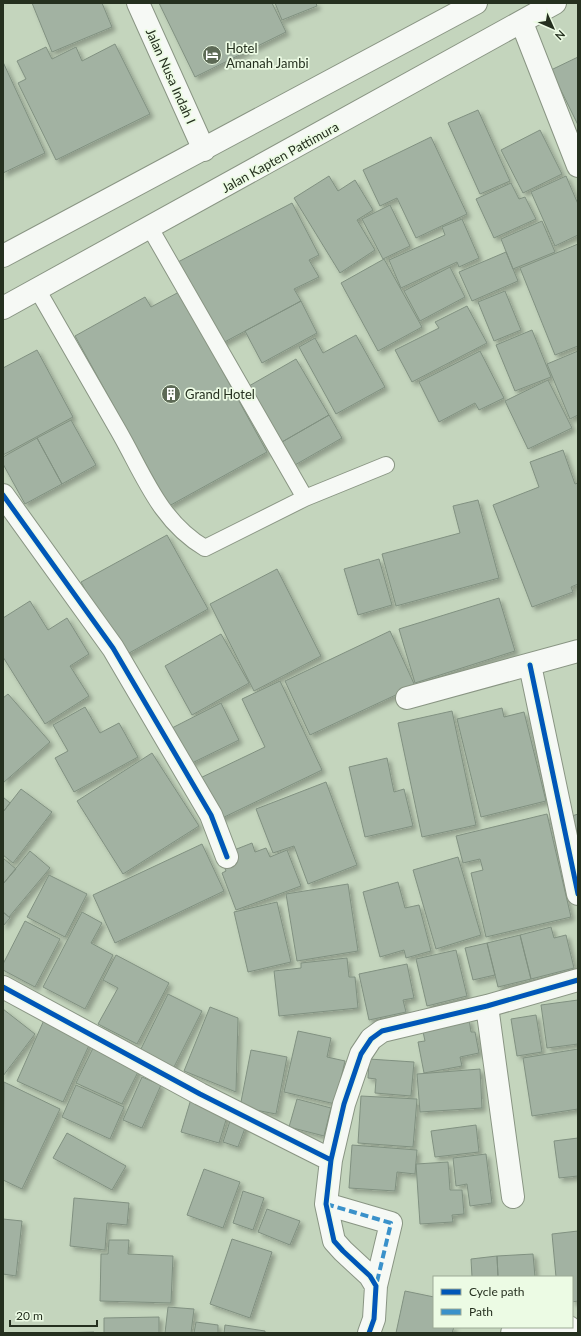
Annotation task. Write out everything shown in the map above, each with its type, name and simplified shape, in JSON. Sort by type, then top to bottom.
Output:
[{"type":"street","name":"Jalan Nusa Indah I","points":[[138,3],[204,150]]},
{"type":"street","points":[[3,256],[204,150],[476,3]]},
{"type":"street","name":"Jalan Kapten Pattimura","points":[[3,308],[555,3]]},
{"type":"street","points":[[522,22],[578,166]]},
{"type":"street","points":[[3,495],[113,648],[211,815],[227,857]]},
{"type":"street","points":[[408,698],[578,651]]},
{"type":"street","points":[[530,665],[578,894]]},
{"type":"street","points":[[376,1286],[370,1276],[334,1241],[326,1204],[331,1160],[344,1104],[361,1054],[371,1039],[382,1031],[487,1006],[578,980]]},
{"type":"street","points":[[3,986],[200,1094],[331,1160]]},
{"type":"street","points":[[487,1006],[513,1196]]},
{"type":"street","points":[[326,1204],[391,1223],[376,1286],[374,1319],[370,1333]]},
{"type":"street","points":[[512,1333],[561,1328]]},
{"type":"lane","points":[[150,228],[305,498]]},
{"type":"lane","points":[[37,290],[136,460],[152,495],[188,538],[205,548],[305,498],[386,464]]},
{"type":"building","points":[[32,3],[102,3],[112,27],[52,52]]},
{"type":"building","name":"Hotel Amanah Jambi","points":[[159,3],[272,3],[286,32],[195,77]]},
{"type":"building","points":[[275,3],[316,3],[317,6],[282,20]]},
{"type":"building","points":[[115,44],[150,114],[56,160],[18,83],[26,79],[17,61],[46,47],[52,59],[76,47],[82,61]]},
{"type":"building","points":[[578,57],[578,125],[551,70]]},
{"type":"building","points":[[3,62],[45,153],[3,173]]},
{"type":"building","points":[[478,110],[510,181],[480,194],[448,123]]},
{"type":"building","points":[[540,130],[562,174],[523,193],[501,150]]},
{"type":"building","points":[[431,137],[467,214],[416,238],[397,198],[380,206],[363,170]]},
{"type":"building","points":[[329,176],[338,191],[355,180],[373,210],[357,220],[375,250],[340,273],[294,198]]},
{"type":"building","points":[[566,176],[578,204],[578,235],[555,246],[531,192]]},
{"type":"building","points":[[511,183],[519,199],[525,197],[536,219],[494,238],[476,199]]},
{"type":"building","points":[[292,203],[319,255],[309,260],[319,277],[294,289],[301,301],[219,345],[176,263]]},
{"type":"building","points":[[390,205],[410,246],[383,259],[362,219]]},
{"type":"building","points":[[462,219],[479,258],[459,267],[457,262],[401,288],[389,260],[445,235],[442,227]]},
{"type":"building","points":[[542,221],[555,252],[513,269],[501,239]]},
{"type":"building","points":[[578,244],[578,346],[555,355],[520,268]]},
{"type":"building","points":[[506,252],[518,281],[472,301],[459,272]]},
{"type":"building","points":[[384,259],[422,327],[378,351],[341,283]]},
{"type":"building","points":[[450,267],[465,297],[420,321],[404,291]]},
{"type":"building","points":[[505,291],[521,330],[494,341],[478,302]]},
{"type":"building","name":"Grand Hotel","points":[[179,292],[267,452],[169,506],[75,336],[145,297],[151,307]]},
{"type":"building","points":[[301,301],[317,333],[262,363],[245,331]]},
{"type":"building","points":[[467,306],[487,343],[412,382],[395,350],[439,328],[435,322]]},
{"type":"building","points":[[532,330],[551,377],[515,391],[496,345]]},
{"type":"building","points":[[356,335],[385,387],[336,414],[299,347],[315,338],[323,353]]},
{"type":"building","points":[[37,350],[73,417],[3,455],[3,368]]},
{"type":"building","points":[[480,351],[504,398],[479,410],[475,403],[439,422],[419,382]]},
{"type":"building","points":[[578,351],[578,415],[570,419],[547,364]]},
{"type":"building","points":[[296,359],[329,415],[282,442],[249,386]]},
{"type":"building","points":[[548,380],[572,428],[528,449],[505,401]]},
{"type":"building","points":[[329,415],[342,438],[295,465],[282,442]]},
{"type":"building","points":[[71,420],[96,465],[62,484],[37,438]]},
{"type":"building","points":[[37,438],[62,484],[25,504],[3,464],[3,457]]},
{"type":"building","points":[[563,450],[575,484],[578,483],[578,584],[571,587],[573,592],[532,607],[493,505],[539,487],[530,462]]},
{"type":"building","points":[[478,500],[499,578],[396,606],[382,554],[460,533],[453,506]]},
{"type":"building","points":[[167,535],[208,609],[122,657],[81,582]]},
{"type":"building","points":[[379,559],[392,605],[358,615],[344,569]]},
{"type":"building","points":[[277,569],[321,656],[254,691],[210,604]]},
{"type":"building","points":[[499,598],[515,651],[415,683],[399,629]]},
{"type":"building","points":[[30,601],[48,630],[67,618],[89,654],[70,666],[89,696],[45,724],[3,657],[3,618]]},
{"type":"building","points":[[390,631],[415,686],[310,735],[285,681]]},
{"type":"building","points":[[221,634],[249,683],[192,715],[165,666]]},
{"type":"building","points":[[280,681],[322,770],[216,821],[196,780],[265,747],[242,699]]},
{"type":"building","points":[[8,694],[50,742],[3,783],[3,698]]},
{"type":"building","points":[[221,703],[239,740],[190,764],[172,728]]},
{"type":"building","points":[[85,707],[100,733],[119,723],[138,757],[74,792],[55,758],[68,751],[53,725]]},
{"type":"building","points":[[502,708],[504,717],[524,712],[546,801],[481,817],[457,719]]},
{"type":"building","points":[[452,711],[476,825],[422,837],[398,723]]},
{"type":"building","points":[[152,753],[199,826],[123,874],[77,801]]},
{"type":"building","points":[[387,758],[394,792],[404,789],[413,826],[365,837],[349,767]]},
{"type":"building","points":[[326,782],[357,865],[308,884],[294,846],[273,853],[256,809]]},
{"type":"building","points":[[21,789],[52,812],[13,863],[3,855],[3,812]]},
{"type":"building","points":[[3,797],[10,803],[3,812]]},
{"type":"building","points":[[547,814],[571,917],[486,937],[471,873],[483,870],[480,859],[463,863],[456,836]]},
{"type":"building","points":[[578,814],[578,835],[572,816]]},
{"type":"building","points":[[252,843],[255,852],[266,848],[270,857],[287,850],[301,886],[236,910],[222,873],[226,871],[224,866],[229,852]]},
{"type":"building","points":[[202,844],[224,891],[115,943],[93,895]]},
{"type":"building","points":[[30,851],[50,868],[9,917],[3,912],[3,884]]},
{"type":"building","points":[[458,857],[481,935],[436,949],[413,870]]},
{"type":"building","points":[[3,858],[16,869],[3,884]]},
{"type":"building","points":[[49,875],[87,894],[65,937],[27,917]]},
{"type":"building","points":[[398,882],[405,908],[419,905],[431,951],[406,958],[404,950],[380,957],[363,892]]},
{"type":"building","points":[[348,884],[358,951],[297,961],[286,894]]},
{"type":"building","points":[[277,902],[291,962],[248,972],[234,912]]},
{"type":"building","points":[[3,912],[10,918],[3,926]]},
{"type":"building","points":[[82,912],[102,923],[91,943],[113,955],[85,1009],[43,987]]},
{"type":"building","points":[[25,921],[60,939],[35,987],[3,970],[3,964]]},
{"type":"building","points":[[551,927],[554,938],[566,935],[574,968],[531,979],[520,935]]},
{"type":"building","points":[[520,935],[531,979],[498,987],[487,943]]},
{"type":"building","points":[[487,943],[495,975],[473,980],[465,948]]},
{"type":"building","points":[[456,950],[467,996],[427,1006],[416,959]]},
{"type":"building","points":[[116,955],[169,983],[137,1044],[98,1024],[118,988],[103,980]]},
{"type":"building","points":[[347,958],[349,977],[355,977],[358,1008],[279,1016],[274,971],[301,968],[301,963]]},
{"type":"building","points":[[407,964],[414,998],[403,1000],[406,1012],[369,1020],[359,974]]},
{"type":"building","points":[[168,994],[202,1011],[172,1071],[138,1055]]},
{"type":"building","points":[[578,1000],[578,1044],[547,1048],[541,1005]]},
{"type":"building","points":[[210,1007],[238,1018],[236,1092],[184,1071]]},
{"type":"building","points":[[3,1009],[35,1034],[3,1076]]},
{"type":"building","points":[[536,1015],[542,1052],[517,1056],[511,1019]]},
{"type":"building","points":[[469,1019],[471,1032],[475,1032],[479,1053],[460,1057],[462,1066],[424,1073],[418,1042],[425,1041],[422,1027]]},
{"type":"building","points":[[44,1020],[91,1041],[63,1102],[17,1081]]},
{"type":"building","points":[[298,1031],[331,1038],[327,1057],[345,1061],[335,1104],[284,1092]]},
{"type":"building","points":[[94,1046],[140,1068],[122,1104],[76,1083]]},
{"type":"building","points":[[578,1049],[578,1109],[532,1116],[523,1058]]},
{"type":"building","points":[[251,1050],[287,1057],[276,1114],[240,1107]]},
{"type":"building","points":[[369,1059],[414,1062],[411,1096],[375,1093],[376,1079],[368,1078]]},
{"type":"building","points":[[480,1069],[482,1108],[420,1112],[417,1074]]},
{"type":"building","points":[[142,1077],[161,1085],[142,1128],[123,1120]]},
{"type":"building","points":[[4,1082],[60,1109],[22,1189],[3,1180]]},
{"type":"building","points":[[76,1085],[124,1107],[110,1139],[62,1117]]},
{"type":"building","points":[[361,1096],[417,1099],[413,1147],[358,1143]]},
{"type":"building","points":[[191,1099],[229,1110],[219,1143],[181,1132]]},
{"type":"building","points":[[297,1099],[331,1108],[324,1136],[289,1127]]},
{"type":"building","points":[[232,1115],[248,1120],[238,1147],[223,1142]]},
{"type":"building","points":[[476,1125],[479,1152],[435,1157],[431,1131]]},
{"type":"building","points":[[67,1133],[126,1166],[112,1190],[53,1158]]},
{"type":"building","points":[[578,1138],[578,1176],[559,1178],[554,1141]]},
{"type":"building","points":[[352,1145],[417,1150],[415,1174],[397,1172],[395,1191],[349,1188]]},
{"type":"building","points":[[486,1154],[492,1203],[470,1206],[467,1184],[456,1186],[453,1158]]},
{"type":"building","points":[[448,1162],[450,1190],[462,1190],[464,1214],[452,1215],[453,1222],[420,1224],[416,1164]]},
{"type":"building","points":[[204,1169],[240,1182],[223,1228],[187,1215]]},
{"type":"building","points":[[243,1191],[264,1198],[253,1230],[233,1223]]},
{"type":"building","points":[[74,1198],[129,1203],[127,1225],[107,1223],[105,1250],[70,1246]]},
{"type":"building","points":[[267,1209],[300,1221],[290,1245],[258,1232]]},
{"type":"building","points":[[3,1219],[22,1221],[16,1276],[3,1274]]},
{"type":"building","points":[[578,1231],[578,1301],[573,1302],[573,1276],[556,1276],[552,1234]]},
{"type":"building","points":[[232,1239],[272,1252],[250,1318],[210,1304]]},
{"type":"building","points":[[109,1240],[129,1240],[128,1254],[173,1256],[171,1303],[100,1301],[101,1254],[108,1254]]},
{"type":"building","points":[[533,1254],[535,1276],[498,1276],[497,1256]]},
{"type":"building","points":[[497,1256],[498,1276],[472,1276],[471,1259]]},
{"type":"building","points":[[405,1291],[433,1297],[433,1328],[454,1328],[452,1333],[396,1333]]},
{"type":"building","points":[[168,1307],[194,1309],[191,1333],[165,1333]]},
{"type":"building","points":[[159,1317],[159,1333],[104,1333],[104,1318]]},
{"type":"building","points":[[196,1322],[218,1325],[218,1333],[194,1333]]},
{"type":"building","points":[[225,1325],[265,1331],[265,1333],[224,1333]]},
{"type":"building","points":[[94,1332],[94,1333],[56,1333]]},
{"type":"marked path","points":[[326,1204],[391,1223],[376,1286]]},
{"type":"cycle path","points":[[3,495],[113,648],[211,815],[227,857]]},
{"type":"cycle path","points":[[530,665],[578,894]]},
{"type":"cycle path","points":[[369,1333],[374,1319],[376,1286],[370,1276],[334,1241],[326,1204],[331,1160],[344,1104],[361,1054],[371,1039],[382,1031],[487,1006],[578,980]]},
{"type":"cycle path","points":[[3,987],[200,1094],[331,1160]]},
{"type":"place","name":"Hotel Amanah Jambi","points":[[212,55]]},
{"type":"place","name":"Grand Hotel","points":[[171,394]]}]
